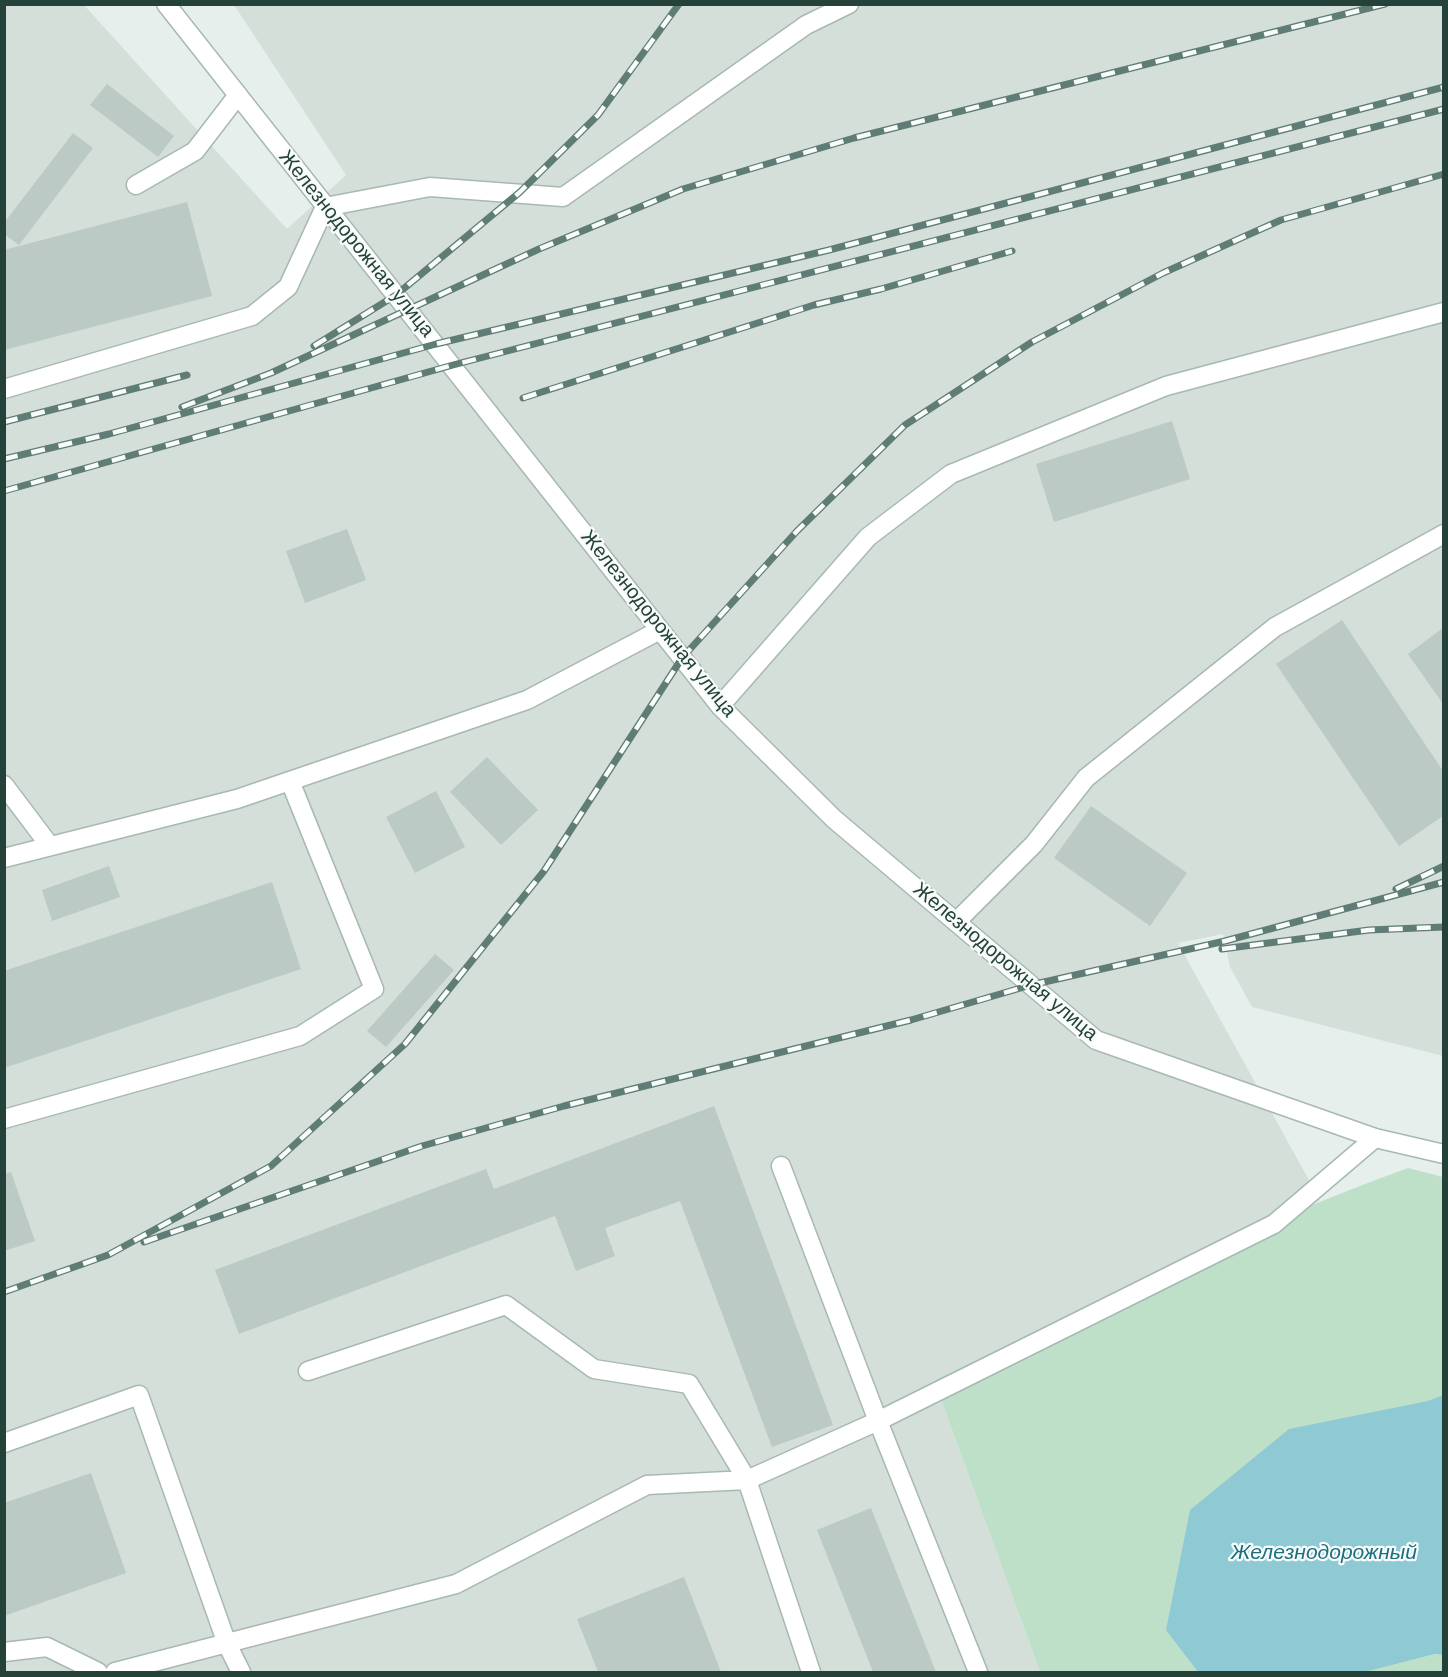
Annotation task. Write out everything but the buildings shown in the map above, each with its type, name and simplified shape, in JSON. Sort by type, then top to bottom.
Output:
[{"type":"street","name":"Железнодорожная улица","points":[[166,4],[720,706],[834,819],[1096,1040],[1375,1138],[1443,1154]]},
{"type":"street","points":[[4,389],[252,316],[288,287],[325,207],[430,187],[563,197],[806,25],[849,4]]},
{"type":"street","points":[[136,185],[195,151],[237,96]]},
{"type":"street","points":[[720,706],[868,537],[951,474],[1166,386],[1443,312]]},
{"type":"street","points":[[956,922],[1034,844],[1086,778],[1275,627],[1443,534]]},
{"type":"street","points":[[4,858],[237,799],[527,700],[660,630]]},
{"type":"street","points":[[4,1119],[300,1036],[374,989],[290,781]]},
{"type":"street","points":[[4,785],[50,846]]},
{"type":"street","points":[[115,1672],[456,1584],[647,1485],[747,1480],[878,1421],[1274,1224],[1375,1138]]},
{"type":"street","points":[[781,1166],[878,1421],[978,1672]]},
{"type":"street","points":[[308,1371],[506,1305],[594,1370],[688,1384],[747,1480],[811,1672]]},
{"type":"street","points":[[4,1443],[139,1395],[227,1644],[241,1672]]},
{"type":"street","points":[[4,1652],[47,1647],[98,1672]]},
{"type":"shaded area","points":[[5,5],[84,5],[287,229],[346,175],[234,5],[1443,5],[1443,1056],[1252,1007],[1230,967],[1223,934],[1178,943],[1320,1200],[1188,1258],[934,1380],[1040,1672],[5,1672]]},
{"type":"green space","points":[[1408,1168],[1443,1177],[1443,1395],[1429,1401],[1166,1629],[1198,1672],[1040,1672],[934,1380],[1228,1241],[1287,1215]]},
{"type":"green space","points":[[1435,1654],[1443,1655],[1443,1672],[1365,1672]]},
{"type":"water","name":"Железнодорожный","points":[[1443,1395],[1443,1655],[1435,1654],[1365,1672],[1198,1672],[1166,1630],[1190,1510],[1289,1429],[1428,1401]]},
{"type":"railway","points":[[314,346],[396,295],[520,192],[598,115],[679,4]]},
{"type":"railway","points":[[182,407],[271,373],[539,249],[683,189],[854,138],[1385,4]]},
{"type":"railway","points":[[4,459],[109,434],[436,344],[829,250],[1444,87]]},
{"type":"railway","points":[[4,491],[453,365],[1444,109]]},
{"type":"railway","points":[[4,1292],[108,1255],[271,1166],[405,1044],[544,871],[682,658],[797,531],[905,425],[1032,342],[1163,273],[1281,220],[1444,174]]},
{"type":"railway","points":[[523,398],[814,305],[881,289],[1012,251]]},
{"type":"railway","points":[[4,422],[187,375]]},
{"type":"railway","points":[[1396,889],[1444,866]]},
{"type":"railway","points":[[144,1242],[422,1146],[564,1106],[911,1020],[1031,985],[1225,941],[1444,882]]},
{"type":"railway","points":[[1222,949],[1369,930],[1444,927]]}]
